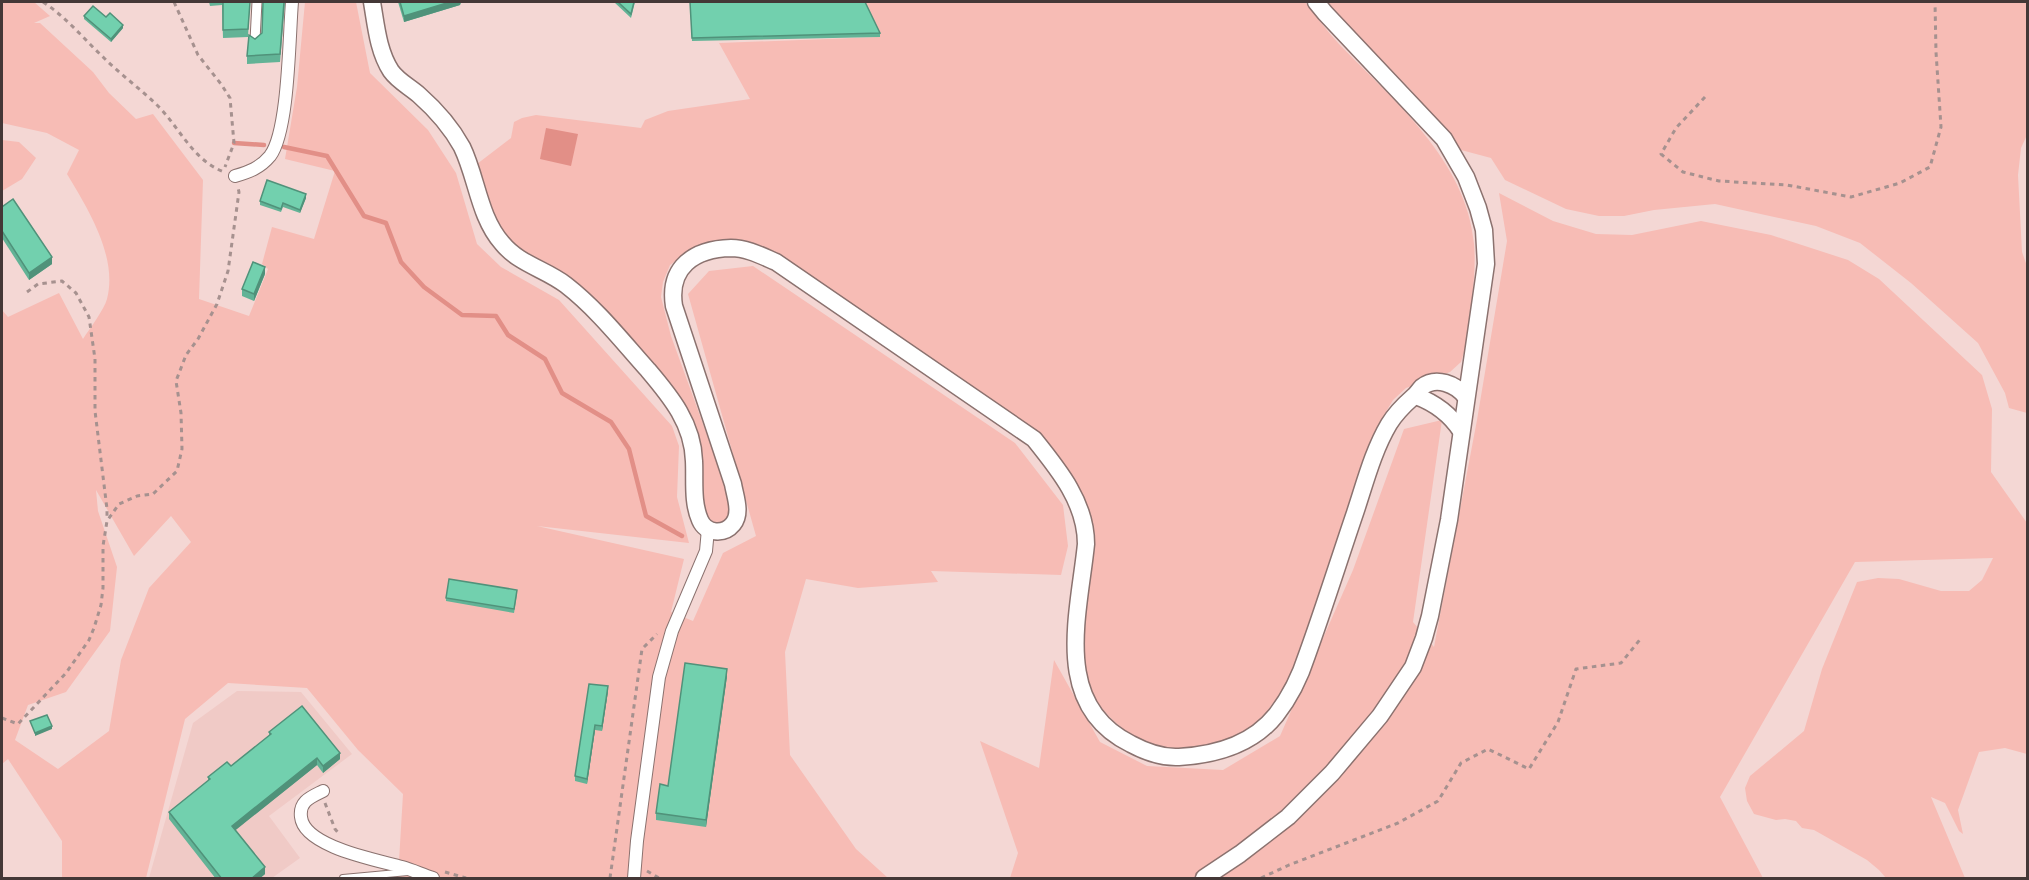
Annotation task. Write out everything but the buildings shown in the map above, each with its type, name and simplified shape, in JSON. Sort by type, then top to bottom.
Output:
[{"type":"street","points":[[255,40],[257,2]]},
{"type":"street","points":[[229,174],[255,170],[271,154],[284,112],[292,2]]},
{"type":"street","points":[[372,2],[385,61],[393,74],[431,105],[454,134],[467,160],[487,219],[501,243],[520,260],[553,276],[584,301],[661,385],[681,412],[693,448],[696,508],[700,520],[708,529],[720,532],[732,526],[737,507],[733,484],[672,294],[674,281],[680,268],[703,253],[732,248],[760,255],[776,262],[1034,439],[1072,492],[1082,512],[1086,529],[1074,648],[1078,679],[1086,699],[1099,719],[1122,740],[1145,751],[1175,758],[1219,752],[1246,741],[1274,717],[1296,683],[1379,445],[1390,423],[1399,410],[1416,396],[1420,388],[1430,383],[1441,382],[1452,385],[1461,390],[1466,397]]},
{"type":"street","points":[[1204,879],[1288,817],[1332,773],[1380,716],[1413,667],[1430,616],[1449,519],[1486,264],[1484,230],[1478,208],[1466,177],[1444,139],[1316,2]]},
{"type":"street","points":[[1441,382],[1465,366],[1473,356]]},
{"type":"street","points":[[1416,396],[1466,397]]},
{"type":"street","points":[[1416,396],[1435,405],[1461,431]]},
{"type":"street","points":[[634,879],[659,677],[672,632],[706,551],[708,529]]},
{"type":"street","points":[[321,792],[307,798],[301,810],[302,823],[310,833],[329,844],[353,853],[415,871],[436,874]]},
{"type":"lane","points":[[343,879],[415,871]]},
{"type":"path","points":[[43,2],[55,9],[104,59],[159,107],[194,151],[212,167],[229,174]]},
{"type":"path","points":[[107,521],[119,504],[137,496],[153,494],[177,471],[182,441],[176,381],[186,355],[198,339],[217,304],[228,271],[239,192],[229,174],[234,143],[230,98],[198,55],[174,2]]},
{"type":"path","points":[[1705,97],[1676,128],[1661,154],[1683,172],[1719,181],[1787,185],[1851,196],[1900,183],[1930,167],[1941,127],[1935,2]]},
{"type":"path","points":[[2,718],[18,724],[66,673],[88,640],[101,605],[103,546],[107,521],[95,411],[95,359],[89,317],[76,292],[62,281],[38,284],[27,292]]},
{"type":"path","points":[[1261,879],[1289,865],[1398,823],[1438,801],[1461,763],[1488,749],[1529,769],[1558,722],[1576,669],[1622,663],[1642,637]]},
{"type":"path","points":[[321,792],[335,829],[341,836]]},
{"type":"path","points":[[436,874],[466,879]]},
{"type":"shaded area","points":[[2,2],[34,2],[50,16],[34,23],[40,23],[93,72],[109,93],[136,119],[153,114],[203,180],[199,299],[249,316],[268,269],[262,264],[272,227],[314,239],[335,171],[285,159],[297,87],[305,2],[356,2],[370,73],[428,130],[456,173],[477,244],[501,267],[559,300],[672,426],[679,446],[677,497],[689,543],[537,526],[684,559],[671,612],[693,621],[723,553],[756,536],[688,294],[709,271],[753,266],[1015,443],[1063,505],[1068,546],[1061,575],[931,571],[938,582],[858,588],[806,579],[785,652],[790,755],[856,849],[888,878],[398,878],[403,794],[358,750],[307,688],[228,683],[185,719],[146,878],[62,878],[62,841],[8,759],[2,764],[2,310],[8,317],[59,293],[83,339],[107,299],[108,267],[105,250],[92,218],[67,174],[79,150],[47,133],[2,123]],"holes":[[[96,490],[134,556],[171,516],[191,542],[149,588],[121,660],[109,731],[58,769],[15,740],[28,705],[66,692],[110,631],[117,567],[98,511]]]},
{"type":"shaded area","points":[[863,2],[1305,2],[1339,44],[1404,110],[1424,134],[1458,186],[1468,214],[1475,257],[1472,297],[1461,362],[1450,372],[1406,388],[1393,400],[1381,420],[1362,471],[1295,665],[1282,691],[1271,706],[1251,727],[1235,737],[1197,749],[1165,749],[1138,739],[1104,711],[1090,688],[1084,667],[1082,635],[1084,498],[1071,474],[1054,454],[792,263],[771,250],[754,244],[734,242],[688,252],[670,265],[663,282],[661,297],[671,336],[731,501],[729,516],[717,526],[705,514],[698,448],[661,377],[525,258],[503,235],[489,207],[477,164],[511,138],[514,122],[536,115],[641,128],[645,120],[668,111],[750,99],[719,43],[879,37]]},
{"type":"shaded area","points":[[1326,2],[2027,2],[2027,135],[2021,148],[2018,175],[2022,252],[2028,269],[2027,413],[2009,408],[2005,393],[1978,343],[1911,283],[1860,243],[1816,226],[1715,204],[1654,210],[1624,216],[1599,216],[1566,209],[1505,180],[1491,158],[1461,150],[1411,90]]},
{"type":"shaded area","points":[[546,128],[578,134],[571,166],[540,159]]},
{"type":"shaded area","points":[[2,140],[19,142],[36,158],[22,179],[2,191]]},
{"type":"shaded area","points":[[1499,193],[1553,221],[1596,234],[1632,235],[1701,221],[1771,235],[1848,260],[1879,279],[1982,375],[1992,409],[1991,472],[2027,523],[2027,754],[2005,748],[1979,752],[1958,810],[1963,834],[1959,831],[1945,803],[1931,797],[1965,878],[1886,878],[1867,860],[1814,830],[1802,828],[1796,821],[1776,820],[1754,814],[1747,801],[1745,788],[1750,776],[1804,731],[1822,669],[1857,582],[1878,578],[1899,579],[1941,591],[1969,591],[1982,580],[1993,558],[1855,562],[1720,797],[1763,878],[1010,878],[1018,853],[980,741],[1039,768],[1054,660],[1100,742],[1147,766],[1223,770],[1280,736],[1353,570],[1404,429],[1442,420],[1413,622],[1434,647],[1477,420],[1507,241]]},
{"type":"shaded area","points":[[237,691],[301,692],[352,754],[269,816],[300,858],[272,878],[149,878],[193,723]]},
{"type":"waterway","points":[[234,143],[264,145]]},
{"type":"waterway","points":[[284,147],[327,156],[364,216],[386,223],[401,262],[424,287],[462,315],[496,316],[508,335],[545,359],[562,393],[611,422],[629,449],[646,516],[682,536]]}]
